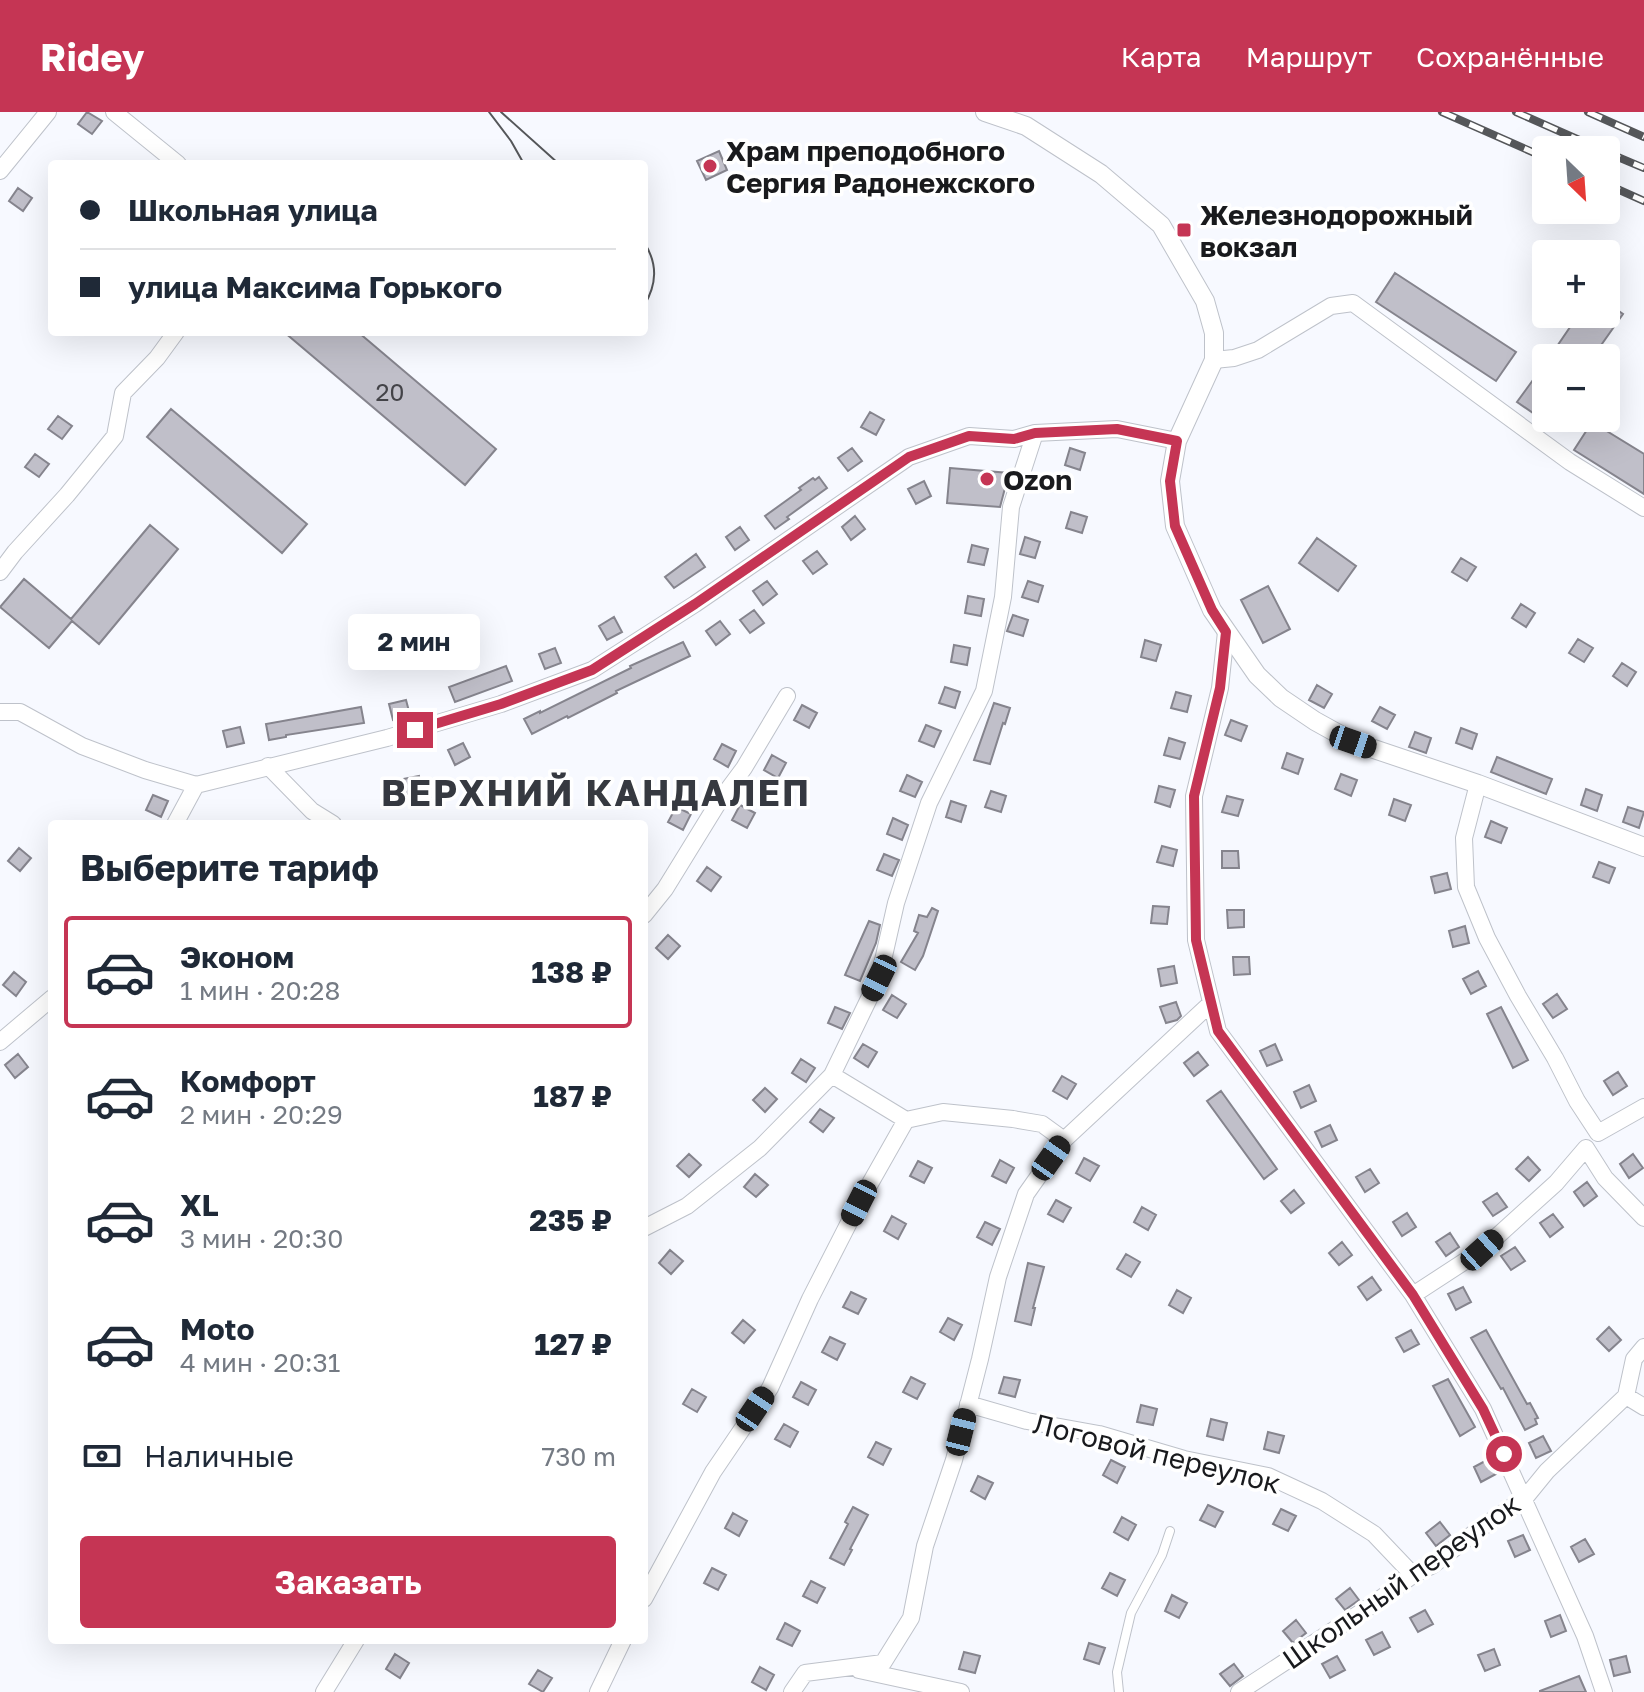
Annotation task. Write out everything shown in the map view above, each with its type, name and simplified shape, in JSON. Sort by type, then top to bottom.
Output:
[{"type":"street","points":[[0,171],[48,112]]},
{"type":"street","points":[[114,112],[173,160]]},
{"type":"street","points":[[985,112],[1026,126],[1101,174],[1161,225],[1205,301],[1214,333],[1214,360],[1177,441],[1170,481],[1175,526],[1212,610],[1257,675],[1281,698],[1353,742],[1478,784],[1644,847]]},
{"type":"street","points":[[1214,360],[1234,358],[1258,350],[1331,306],[1353,303],[1570,462],[1644,508]]},
{"type":"street","points":[[0,572],[115,436],[123,393],[157,358],[173,336]]},
{"type":"street","points":[[0,712],[20,712],[82,746],[196,785],[387,738],[501,704],[592,670],[695,604],[909,457],[969,436],[1014,439],[1035,433],[1117,429],[1177,441]]},
{"type":"street","points":[[648,1226],[687,1206],[760,1148],[832,1075],[879,978],[896,903],[929,803],[984,691],[1003,597],[1011,507],[1035,433]]},
{"type":"street","points":[[1226,632],[1220,688],[1194,796],[1196,940],[1218,1031],[1413,1295],[1483,1409],[1585,1636],[1604,1692]]},
{"type":"street","points":[[648,910],[744,768],[787,696]]},
{"type":"street","points":[[268,766],[312,811],[327,820]]},
{"type":"street","points":[[1478,784],[1464,838],[1466,887],[1487,938],[1518,996],[1598,1133]]},
{"type":"street","points":[[177,820],[196,785]]},
{"type":"street","points":[[0,1042],[48,1001]]},
{"type":"street","points":[[792,1692],[805,1673],[883,1663],[911,1618],[925,1546],[954,1460],[998,1277],[1026,1194],[1064,1140],[1211,1003]]},
{"type":"street","points":[[832,1075],[906,1120],[943,1112],[1013,1119],[1042,1124],[1064,1140]]},
{"type":"street","points":[[1413,1295],[1482,1250],[1556,1183],[1598,1133],[1644,1107]]},
{"type":"street","points":[[648,1592],[713,1472],[770,1388],[810,1299],[906,1120]]},
{"type":"street","points":[[1586,1148],[1605,1178],[1644,1218]]},
{"type":"street","points":[[1644,1347],[1634,1359],[1626,1396],[1644,1407]]},
{"type":"street","name":"Школьный переулок","points":[[1239,1692],[1413,1575],[1433,1565],[1525,1498],[1547,1471],[1626,1396]]},
{"type":"street","name":"Логовой переулок","points":[[968,1404],[1027,1421],[1099,1434],[1184,1459],[1268,1476],[1322,1501],[1374,1534],[1413,1575]]},
{"type":"street","points":[[324,1692],[354,1644]]},
{"type":"street","points":[[598,1692],[621,1644]]},
{"type":"street","points":[[845,1667],[961,1692]]},
{"type":"lane","points":[[1119,1692],[1117,1672],[1131,1613],[1162,1555],[1170,1531]]},
{"type":"building","points":[[87,112],[102,121],[92,134],[78,124]]},
{"type":"building","points":[[719,151],[727,170],[706,180],[697,161]]},
{"type":"building","points":[[18,188],[32,198],[23,211],[9,201]]},
{"type":"building","points":[[1395,273],[1516,352],[1496,381],[1376,302]]},
{"type":"building","points":[[1569,328],[1613,328],[1602,344],[1559,344]]},
{"type":"building","points":[[289,336],[363,336],[496,449],[465,485]]},
{"type":"building","points":[[1532,381],[1532,412],[1517,402]]},
{"type":"building","points":[[171,409],[307,524],[282,553],[147,437]]},
{"type":"building","points":[[870,412],[884,420],[876,435],[861,427]]},
{"type":"building","points":[[58,416],[72,426],[62,439],[48,429]]},
{"type":"building","points":[[1586,432],[1608,432],[1644,454],[1644,494],[1574,450]]},
{"type":"building","points":[[852,448],[862,461],[848,471],[838,458]]},
{"type":"building","points":[[1070,448],[1085,453],[1080,470],[1065,465]]},
{"type":"building","points":[[35,454],[49,464],[39,477],[25,467]]},
{"type":"building","points":[[950,468],[1009,473],[1000,507],[947,503]]},
{"type":"building","points":[[819,477],[827,488],[775,529],[765,516],[801,490],[799,488]]},
{"type":"building","points":[[924,481],[931,496],[916,504],[908,489]]},
{"type":"building","points":[[1071,512],[1087,517],[1082,533],[1066,528]]},
{"type":"building","points":[[855,516],[865,529],[851,540],[842,527]]},
{"type":"building","points":[[150,525],[178,549],[99,644],[72,621],[49,648],[0,607],[24,579],[71,619]]},
{"type":"building","points":[[740,527],[749,540],[735,550],[726,537]]},
{"type":"building","points":[[1025,537],[1040,542],[1035,558],[1020,554]]},
{"type":"building","points":[[1317,538],[1356,566],[1338,591],[1299,563]]},
{"type":"building","points":[[972,545],[988,549],[984,565],[968,562]]},
{"type":"building","points":[[817,551],[827,564],[813,574],[803,561]]},
{"type":"building","points":[[696,554],[705,567],[674,588],[665,577]]},
{"type":"building","points":[[1461,558],[1476,567],[1467,581],[1452,572]]},
{"type":"building","points":[[767,581],[777,594],[763,605],[753,591]]},
{"type":"building","points":[[1028,581],[1043,586],[1038,602],[1022,597]]},
{"type":"building","points":[[1268,586],[1290,629],[1263,643],[1241,600]]},
{"type":"building","points":[[968,596],[984,599],[981,616],[965,613]]},
{"type":"building","points":[[1521,604],[1535,613],[1526,627],[1512,618]]},
{"type":"building","points":[[754,610],[764,623],[750,633],[740,620]]},
{"type":"building","points":[[1013,615],[1028,620],[1023,636],[1007,631]]},
{"type":"building","points":[[614,617],[622,632],[607,640],[599,626]]},
{"type":"building","points":[[720,621],[730,634],[716,645],[706,631]]},
{"type":"building","points":[[1578,639],[1593,648],[1584,662],[1569,653]]},
{"type":"building","points":[[1145,640],[1161,645],[1156,661],[1141,657]]},
{"type":"building","points":[[683,642],[690,656],[532,734],[524,719]]},
{"type":"building","points":[[954,645],[970,648],[967,665],[951,662]]},
{"type":"building","points":[[555,648],[561,663],[545,669],[539,654]]},
{"type":"building","points":[[1622,663],[1636,672],[1627,686],[1613,676]]},
{"type":"building","points":[[506,666],[512,681],[455,702],[449,687]]},
{"type":"building","points":[[1317,685],[1332,694],[1324,708],[1309,700]]},
{"type":"building","points":[[945,687],[960,692],[955,708],[939,703]]},
{"type":"building","points":[[1176,692],[1191,696],[1187,712],[1171,708]]},
{"type":"building","points":[[406,700],[410,715],[393,720],[389,704]]},
{"type":"building","points":[[994,703],[1010,708],[990,764],[974,760]]},
{"type":"building","points":[[802,705],[817,713],[809,728],[794,720]]},
{"type":"building","points":[[361,707],[364,723],[269,740],[266,724]]},
{"type":"building","points":[[1380,707],[1395,715],[1387,729],[1372,721]]},
{"type":"building","points":[[1231,720],[1247,726],[1241,741],[1225,735]]},
{"type":"building","points":[[926,725],[941,731],[934,747],[919,741]]},
{"type":"building","points":[[240,727],[244,743],[227,747],[223,731]]},
{"type":"building","points":[[1461,728],[1477,734],[1472,749],[1456,743]]},
{"type":"building","points":[[1415,732],[1431,738],[1426,753],[1409,747]]},
{"type":"building","points":[[1169,738],[1185,743],[1180,759],[1164,755]]},
{"type":"building","points":[[463,743],[470,757],[455,765],[448,750]]},
{"type":"building","points":[[722,744],[736,751],[728,767],[714,759]]},
{"type":"building","points":[[1287,753],[1303,759],[1298,774],[1282,768]]},
{"type":"building","points":[[772,755],[786,763],[778,778],[764,770]]},
{"type":"building","points":[[1497,757],[1552,779],[1546,794],[1491,772]]},
{"type":"building","points":[[1341,774],[1357,780],[1351,796],[1335,789]]},
{"type":"building","points":[[907,775],[922,782],[915,797],[900,791]]},
{"type":"building","points":[[419,776],[421,793],[405,795],[403,779]]},
{"type":"building","points":[[1159,786],[1175,790],[1170,807],[1155,802]]},
{"type":"building","points":[[1586,789],[1602,795],[1597,811],[1581,805]]},
{"type":"building","points":[[991,791],[1006,796],[1001,812],[985,807]]},
{"type":"building","points":[[153,795],[168,801],[161,817],[146,810]]},
{"type":"building","points":[[1227,796],[1243,800],[1238,816],[1222,812]]},
{"type":"building","points":[[1394,799],[1411,805],[1405,821],[1389,815]]},
{"type":"building","points":[[951,801],[966,806],[961,822],[946,817]]},
{"type":"building","points":[[740,805],[755,813],[747,828],[732,820]]},
{"type":"building","points":[[676,807],[691,814],[683,830],[668,822]]},
{"type":"building","points":[[1628,807],[1644,812],[1639,828],[1623,822]]},
{"type":"building","points":[[893,818],[908,825],[902,840],[887,834]]},
{"type":"building","points":[[1491,821],[1507,828],[1501,843],[1485,837]]},
{"type":"building","points":[[1162,846],[1177,850],[1173,866],[1157,862]]},
{"type":"building","points":[[19,848],[31,858],[20,871],[8,861]]},
{"type":"building","points":[[1222,851],[1238,851],[1239,868],[1222,868]]},
{"type":"building","points":[[884,854],[899,860],[892,876],[877,870]]},
{"type":"building","points":[[1599,862],[1615,868],[1609,883],[1593,877]]},
{"type":"building","points":[[707,867],[721,877],[711,891],[697,881]]},
{"type":"building","points":[[1447,873],[1451,889],[1435,893],[1431,877]]},
{"type":"building","points":[[1153,906],[1169,907],[1167,924],[1151,923]]},
{"type":"building","points":[[932,908],[938,911],[915,970],[901,962],[918,933],[914,931],[919,915],[927,917]]},
{"type":"building","points":[[1227,910],[1244,910],[1244,927],[1228,928]]},
{"type":"building","points":[[869,921],[880,925],[860,981],[845,975]]},
{"type":"building","points":[[1465,926],[1469,943],[1453,947],[1449,931]]},
{"type":"building","points":[[668,935],[680,946],[668,959],[656,948]]},
{"type":"building","points":[[1233,957],[1249,957],[1250,974],[1234,975]]},
{"type":"building","points":[[1174,966],[1177,983],[1161,986],[1158,969]]},
{"type":"building","points":[[1478,971],[1486,986],[1471,994],[1463,979]]},
{"type":"building","points":[[14,972],[26,982],[16,996],[3,985]]},
{"type":"building","points":[[1557,994],[1567,1009],[1553,1018],[1543,1004]]},
{"type":"building","points":[[892,995],[906,1004],[897,1018],[883,1010]]},
{"type":"building","points":[[1176,1002],[1181,1016],[1166,1023],[1160,1007]]},
{"type":"building","points":[[835,1007],[850,1013],[842,1029],[828,1023]]},
{"type":"building","points":[[1501,1007],[1528,1060],[1513,1068],[1487,1014]]},
{"type":"building","points":[[863,1044],[877,1052],[868,1067],[854,1058]]},
{"type":"building","points":[[1275,1044],[1282,1060],[1267,1066],[1260,1051]]},
{"type":"building","points":[[1198,1052],[1208,1065],[1194,1076],[1184,1063]]},
{"type":"building","points":[[18,1054],[28,1067],[15,1078],[5,1065]]},
{"type":"building","points":[[801,1059],[815,1068],[806,1082],[792,1073]]},
{"type":"building","points":[[1618,1072],[1627,1086],[1613,1095],[1604,1081]]},
{"type":"building","points":[[1062,1076],[1076,1084],[1067,1099],[1053,1091]]},
{"type":"building","points":[[1309,1085],[1316,1101],[1301,1108],[1294,1092]]},
{"type":"building","points":[[765,1088],[777,1099],[765,1112],[753,1100]]},
{"type":"building","points":[[1221,1091],[1277,1169],[1264,1179],[1207,1101]]},
{"type":"building","points":[[820,1109],[834,1118],[823,1132],[810,1122]]},
{"type":"building","points":[[1330,1125],[1337,1140],[1322,1147],[1315,1132]]},
{"type":"building","points":[[689,1154],[701,1165],[689,1177],[677,1166]]},
{"type":"building","points":[[1633,1154],[1643,1168],[1629,1178],[1620,1164]]},
{"type":"building","points":[[1528,1157],[1540,1170],[1529,1181],[1516,1169]]},
{"type":"building","points":[[1084,1158],[1099,1166],[1090,1181],[1076,1173]]},
{"type":"building","points":[[1000,1160],[1014,1168],[1006,1183],[992,1176]]},
{"type":"building","points":[[918,1161],[932,1168],[924,1183],[910,1176]]},
{"type":"building","points":[[1370,1169],[1379,1183],[1365,1192],[1356,1177]]},
{"type":"building","points":[[755,1174],[768,1185],[756,1197],[744,1187]]},
{"type":"building","points":[[1587,1182],[1597,1196],[1584,1206],[1574,1192]]},
{"type":"building","points":[[1294,1190],[1304,1203],[1291,1213],[1281,1201]]},
{"type":"building","points":[[1497,1193],[1507,1207],[1493,1216],[1483,1202]]},
{"type":"building","points":[[1056,1200],[1071,1208],[1063,1222],[1048,1214]]},
{"type":"building","points":[[1142,1207],[1156,1215],[1148,1230],[1134,1222]]},
{"type":"building","points":[[1407,1213],[1416,1227],[1402,1236],[1393,1222]]},
{"type":"building","points":[[1553,1214],[1563,1227],[1550,1237],[1540,1223]]},
{"type":"building","points":[[892,1216],[906,1224],[898,1239],[884,1231]]},
{"type":"building","points":[[985,1222],[1000,1229],[992,1245],[977,1237]]},
{"type":"building","points":[[1450,1233],[1459,1247],[1446,1256],[1436,1242]]},
{"type":"building","points":[[1342,1242],[1352,1255],[1339,1265],[1329,1253]]},
{"type":"building","points":[[1515,1247],[1525,1261],[1511,1270],[1501,1256]]},
{"type":"building","points":[[670,1250],[683,1261],[671,1274],[659,1263]]},
{"type":"building","points":[[1126,1254],[1140,1262],[1131,1277],[1117,1269]]},
{"type":"building","points":[[1028,1263],[1044,1267],[1031,1325],[1015,1321]]},
{"type":"building","points":[[1372,1277],[1381,1290],[1367,1300],[1358,1287]]},
{"type":"building","points":[[1463,1287],[1471,1302],[1456,1310],[1448,1294]]},
{"type":"building","points":[[1177,1290],[1191,1298],[1183,1313],[1169,1305]]},
{"type":"building","points":[[851,1292],[866,1299],[858,1314],[843,1307]]},
{"type":"building","points":[[948,1318],[962,1325],[954,1340],[940,1332]]},
{"type":"building","points":[[743,1320],[755,1330],[744,1343],[732,1333]]},
{"type":"building","points":[[1609,1327],[1621,1340],[1609,1351],[1597,1339]]},
{"type":"building","points":[[1411,1330],[1419,1344],[1404,1352],[1396,1338]]},
{"type":"building","points":[[1486,1330],[1538,1418],[1535,1419],[1537,1424],[1525,1430],[1471,1338]]},
{"type":"building","points":[[830,1337],[845,1344],[837,1360],[822,1352]]},
{"type":"building","points":[[911,1377],[925,1384],[917,1399],[903,1392]]},
{"type":"building","points":[[1004,1377],[1020,1380],[1015,1397],[999,1393]]},
{"type":"building","points":[[1448,1379],[1475,1427],[1460,1436],[1433,1386]]},
{"type":"building","points":[[801,1382],[816,1390],[808,1405],[793,1397]]},
{"type":"building","points":[[692,1389],[706,1397],[697,1412],[683,1404]]},
{"type":"building","points":[[1141,1405],[1157,1409],[1153,1425],[1137,1422]]},
{"type":"building","points":[[1211,1419],[1227,1423],[1223,1440],[1207,1436]]},
{"type":"building","points":[[784,1424],[798,1432],[790,1447],[775,1439]]},
{"type":"building","points":[[1268,1432],[1284,1436],[1279,1453],[1264,1449]]},
{"type":"building","points":[[1543,1436],[1551,1451],[1536,1458],[1529,1443]]},
{"type":"building","points":[[876,1442],[891,1449],[883,1465],[868,1457]]},
{"type":"building","points":[[1489,1459],[1496,1474],[1481,1482],[1474,1467]]},
{"type":"building","points":[[1111,1460],[1125,1467],[1117,1483],[1103,1475]]},
{"type":"building","points":[[978,1476],[993,1483],[985,1499],[971,1491]]},
{"type":"building","points":[[1208,1505],[1223,1512],[1215,1527],[1200,1520]]},
{"type":"building","points":[[853,1507],[868,1515],[844,1565],[830,1558],[848,1524],[845,1522]]},
{"type":"building","points":[[1281,1509],[1296,1516],[1288,1531],[1273,1524]]},
{"type":"building","points":[[733,1513],[747,1521],[739,1536],[725,1528]]},
{"type":"building","points":[[1122,1517],[1136,1525],[1128,1540],[1114,1532]]},
{"type":"building","points":[[1440,1522],[1450,1535],[1436,1546],[1426,1533]]},
{"type":"building","points":[[1523,1535],[1530,1550],[1515,1557],[1508,1541]]},
{"type":"building","points":[[1585,1539],[1594,1554],[1579,1562],[1571,1547]]},
{"type":"building","points":[[712,1568],[726,1575],[718,1590],[704,1583]]},
{"type":"building","points":[[1110,1573],[1125,1580],[1117,1596],[1102,1588]]},
{"type":"building","points":[[811,1581],[825,1588],[817,1603],[803,1596]]},
{"type":"building","points":[[1350,1588],[1359,1600],[1345,1610],[1336,1599]]},
{"type":"building","points":[[1172,1595],[1187,1603],[1179,1618],[1165,1611]]},
{"type":"building","points":[[1425,1610],[1433,1624],[1418,1632],[1410,1618]]},
{"type":"building","points":[[1560,1615],[1566,1631],[1551,1637],[1545,1621]]},
{"type":"building","points":[[1296,1620],[1306,1633],[1293,1643],[1283,1631]]},
{"type":"building","points":[[785,1623],[800,1631],[792,1646],[777,1639]]},
{"type":"building","points":[[1382,1632],[1390,1647],[1374,1655],[1366,1640]]},
{"type":"building","points":[[1089,1643],[1105,1648],[1099,1664],[1084,1659]]},
{"type":"building","points":[[1494,1649],[1500,1665],[1485,1671],[1478,1655]]},
{"type":"building","points":[[964,1652],[980,1656],[975,1673],[959,1669]]},
{"type":"building","points":[[395,1654],[409,1663],[400,1678],[386,1669]]},
{"type":"building","points":[[1337,1656],[1345,1670],[1330,1678],[1322,1664]]},
{"type":"building","points":[[1626,1656],[1630,1672],[1614,1676],[1610,1660]]},
{"type":"building","points":[[1234,1664],[1243,1676],[1230,1686],[1220,1674]]},
{"type":"building","points":[[760,1667],[774,1675],[766,1690],[752,1682]]},
{"type":"building","points":[[538,1670],[552,1678],[543,1692],[529,1684]]},
{"type":"building","points":[[1579,1676],[1586,1692],[1540,1692],[1540,1691]]},
{"type":"tram line","points":[[489,112],[522,160]]},
{"type":"tram line","points":[[501,112],[555,160]]},
{"type":"tram line","points":[[648,250],[654,266],[648,297]]},
{"type":"railway","points":[[1442,112],[1532,152]]},
{"type":"railway","points":[[1516,112],[1570,136]]},
{"type":"railway","points":[[1588,112],[1644,137]]},
{"type":"railway","points":[[1620,158],[1644,168]]},
{"type":"railway","points":[[1620,190],[1644,201]]},
{"type":"place","name":"Храм преподобного Сергия Радонежского","points":[[710,166]]},
{"type":"place","name":"Железнодорожный вокзал","points":[[1184,230]]},
{"type":"place","name":"Ozon","points":[[987,479]]},
{"type":"district","name":"ВЕРХНИЙ КАНДАЛЕП","points":[[596,792]]},
{"type":"route","points":[[415,730],[501,704],[592,670],[695,604],[909,457],[969,436],[1014,439],[1035,433],[1117,429],[1177,441],[1170,481],[1175,526],[1212,610],[1226,632],[1220,688],[1194,796],[1196,940],[1218,1031],[1413,1295],[1483,1409],[1504,1454]]}]
